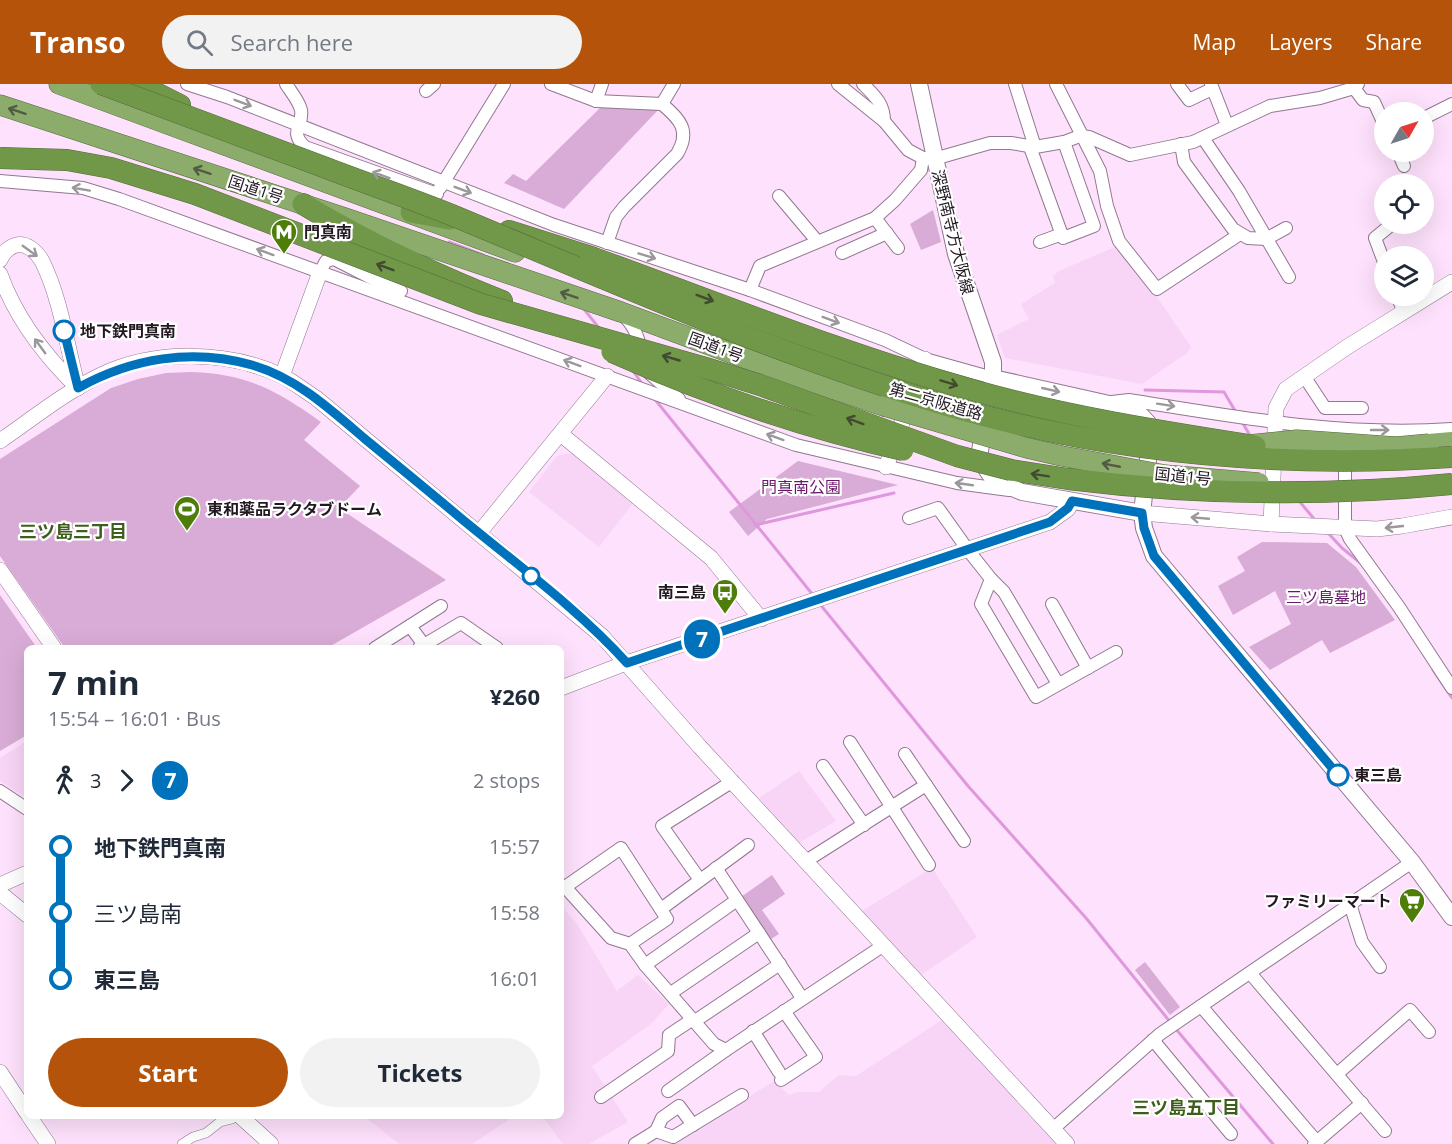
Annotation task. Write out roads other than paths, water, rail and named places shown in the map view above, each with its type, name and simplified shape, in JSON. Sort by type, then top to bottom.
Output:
[{"type":"highway","name":"国道1号","points":[[59,84],[411,212],[788,357],[887,399],[1027,448],[1166,475],[1273,482],[1345,491],[1448,490]]},
{"type":"highway","points":[[101,84],[318,165]]},
{"type":"highway","points":[[138,84],[171,102],[318,165]]},
{"type":"highway","name":"国道1号","points":[[0,105],[303,204],[621,312],[782,372],[1033,433],[1110,446],[1274,452],[1297,440],[1345,437],[1396,447],[1452,442]]},
{"type":"highway","points":[[0,151],[111,168],[195,194],[481,304],[715,371],[937,449],[1011,470]]},
{"type":"highway","points":[[0,158],[67,160]]},
{"type":"highway","name":"第二京阪道路","points":[[318,165],[449,214],[694,316],[790,353],[955,408],[1035,428],[1115,443],[1201,454],[1283,461],[1341,462],[1452,457]]},
{"type":"highway","points":[[303,204],[340,226],[657,372],[761,411],[861,440],[955,461],[1133,487],[1209,492],[1325,493],[1448,490]]},
{"type":"highway","points":[[411,212],[599,250],[877,361],[970,390],[1039,407],[1141,428],[1276,449],[1339,455],[1452,457]]},
{"type":"main road","name":"深野南寺方大阪線","points":[[919,84],[929,158],[974,312],[993,362],[993,378],[979,458],[991,476],[1022,492],[1142,513]]},
{"type":"main road","points":[[993,378],[1136,410],[1148,423],[1151,434],[1142,513],[1144,528],[1154,556],[1412,862],[1452,917]]},
{"type":"street","points":[[187,84],[206,89],[443,182],[599,250],[750,290],[885,340],[925,359],[993,378]]},
{"type":"street","points":[[286,84],[300,106],[302,113],[297,124],[297,137],[305,147],[436,195],[504,84]]},
{"type":"street","points":[[551,84],[565,86],[596,102],[662,104],[682,125],[684,143],[677,154],[616,217],[599,250]]},
{"type":"street","points":[[596,102],[602,84]]},
{"type":"street","points":[[662,104],[674,84]]},
{"type":"street","points":[[838,84],[884,121],[908,150],[929,158],[990,143],[1011,143],[1032,147],[1064,142],[1080,136],[1089,137],[1130,155],[1203,138],[1270,106],[1320,98],[1356,86],[1363,100],[1374,102]]},
{"type":"street","points":[[863,84],[878,99],[884,110],[884,121]]},
{"type":"street","points":[[1015,84],[1032,147],[1063,238],[1094,226],[1064,142]]},
{"type":"street","points":[[1056,84],[1080,136],[1100,171],[1107,206],[1119,240],[1157,289],[1240,234]]},
{"type":"street","points":[[1177,84],[1189,100],[1211,87],[1227,125]]},
{"type":"street","points":[[1434,113],[1452,104]]},
{"type":"street","points":[[1203,138],[1239,191],[1289,277]]},
{"type":"street","points":[[1182,144],[1184,162],[1233,229],[1248,238],[1266,239],[1286,228]]},
{"type":"street","points":[[750,290],[760,266],[875,218],[895,200],[929,158]]},
{"type":"street","points":[[1402,162],[1404,166]]},
{"type":"street","points":[[0,181],[83,189],[120,200],[320,272],[401,292]]},
{"type":"street","points":[[779,196],[817,241]]},
{"type":"street","points":[[875,218],[898,248]]},
{"type":"street","points":[[842,253],[887,233]]},
{"type":"street","points":[[1040,242],[1062,234]]},
{"type":"street","points":[[1378,246],[1375,238],[1382,234]]},
{"type":"street","points":[[0,261],[6,249],[18,244],[25,245],[41,260],[55,298],[78,388]]},
{"type":"street","points":[[282,376],[320,272],[326,261],[334,259],[401,292],[607,376],[796,445],[957,483],[1022,492]]},
{"type":"street","points":[[0,274],[9,299],[30,333],[50,361],[78,388]]},
{"type":"street","points":[[1271,524],[1276,408],[1286,389],[1452,282]]},
{"type":"street","points":[[1401,306],[1404,312]]},
{"type":"street","points":[[621,312],[633,325],[638,335],[642,360],[647,370],[654,379],[687,405]]},
{"type":"street","points":[[0,441],[78,388],[102,375],[132,364],[164,358],[194,356],[222,358],[254,366],[282,376],[316,398],[602,636],[733,782],[1067,1144]]},
{"type":"street","points":[[886,467],[925,359]]},
{"type":"street","points":[[479,533],[562,435],[607,376]]},
{"type":"street","points":[[1304,376],[1325,408],[1362,408]]},
{"type":"street","points":[[1108,403],[1129,400],[1276,423],[1345,437],[1452,429]]},
{"type":"street","points":[[562,435],[711,558],[761,619]]},
{"type":"street","points":[[1345,437],[1345,528],[1350,539],[1399,607],[1452,688]]},
{"type":"street","points":[[564,687],[627,663],[1050,522],[1068,508],[1072,501]]},
{"type":"street","points":[[909,518],[938,508],[968,550],[1004,592],[1058,684]]},
{"type":"street","points":[[1142,513],[1345,528],[1402,526],[1452,517]]},
{"type":"street","points":[[0,570],[52,645]]},
{"type":"street","points":[[991,579],[981,604],[1036,697],[1116,652]]},
{"type":"street","points":[[1052,604],[1088,668]]},
{"type":"street","points":[[380,645],[441,606]]},
{"type":"street","points":[[423,645],[461,623],[489,645]]},
{"type":"street","points":[[410,626],[420,645]]},
{"type":"street","points":[[850,742],[929,865]]},
{"type":"street","points":[[905,754],[964,841]]},
{"type":"street","points":[[823,766],[864,825]]},
{"type":"street","points":[[700,880],[662,826],[733,782]]},
{"type":"street","points":[[806,861],[926,784]]},
{"type":"street","points":[[0,791],[24,807]]},
{"type":"street","points":[[661,909],[748,845]]},
{"type":"street","points":[[630,944],[667,919],[621,848],[565,887],[610,938],[630,944],[645,965],[714,1044],[726,1050]]},
{"type":"street","points":[[1053,1129],[1153,1040],[1412,862]]},
{"type":"street","points":[[716,868],[802,998]]},
{"type":"street","points":[[0,885],[24,874]]},
{"type":"street","points":[[0,893],[24,913]]},
{"type":"street","points":[[645,965],[737,900]]},
{"type":"street","points":[[1350,904],[1362,942],[1380,967]]},
{"type":"street","points":[[671,993],[759,933]]},
{"type":"street","points":[[668,1091],[753,1031],[884,945]]},
{"type":"street","points":[[601,1097],[668,1051],[669,1035],[780,964]]},
{"type":"street","points":[[1250,973],[1385,1131]]},
{"type":"street","points":[[1201,1006],[1315,1143],[1362,1103]]},
{"type":"street","points":[[1337,1074],[1410,1010],[1429,1032]]},
{"type":"street","points":[[753,1031],[780,1076],[816,1057],[784,1011]]},
{"type":"street","points":[[1153,1040],[1231,1134]]},
{"type":"street","points":[[0,1072],[24,1108]]},
{"type":"street","points":[[656,1131],[673,1137],[742,1095]]},
{"type":"street","points":[[635,1144],[656,1131],[662,1118],[678,1106],[693,1125]]},
{"type":"street","points":[[31,1119],[48,1144]]},
{"type":"street","points":[[182,1144],[192,1137],[206,1133],[220,1122],[230,1119]]},
{"type":"street","points":[[239,1119],[271,1144]]},
{"type":"waterway","points":[[449,242],[483,255]]},
{"type":"waterway","points":[[583,308],[599,328]]},
{"type":"waterway","points":[[633,371],[643,385]]},
{"type":"waterway","points":[[1145,390],[1224,392],[1237,414]]},
{"type":"waterway","points":[[653,397],[813,595]]},
{"type":"waterway","points":[[1242,422],[1251,437]]},
{"type":"waterway","points":[[755,525],[894,493]]},
{"type":"waterway","points":[[1300,502],[1315,520]]},
{"type":"waterway","points":[[1328,533],[1363,565]]},
{"type":"waterway","points":[[819,603],[968,786],[1086,918],[1171,1023]]},
{"type":"waterway","points":[[1433,670],[1452,698]]},
{"type":"waterway","points":[[1175,1028],[1273,1144]]},
{"type":"place","name":"門真南","points":[[284,255]]},
{"type":"place","name":"地下鉄門真南","points":[[64,331]]},
{"type":"place","name":"東和薬品ラクタブドーム","points":[[187,532]]},
{"type":"place","name":"南三島","points":[[725,615]]},
{"type":"place","name":"東三島","points":[[1338,775]]},
{"type":"place","name":"ファミリーマート","points":[[1412,924]]},
{"type":"district","name":"三ツ島三丁目","points":[[73,532]]},
{"type":"district","name":"三ツ島五丁目","points":[[1186,1108]]},
{"type":"park label","name":"門真南公園","points":[[801,487]]},
{"type":"park label","name":"三ツ島墓地","points":[[1326,597]]}]
